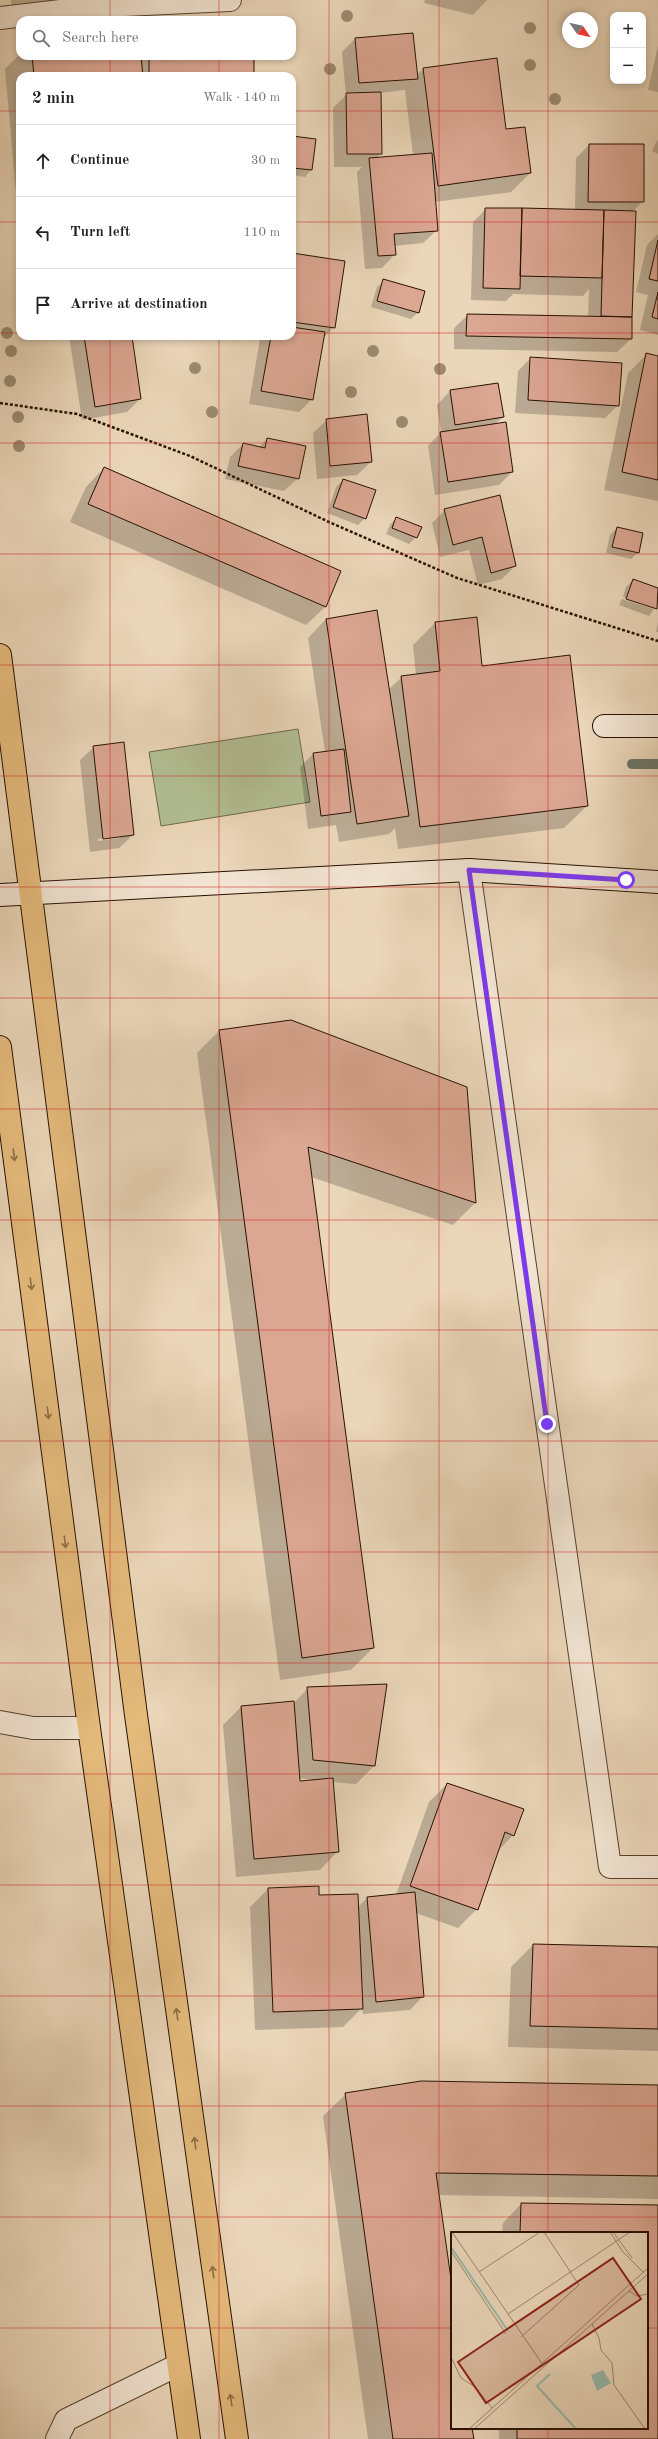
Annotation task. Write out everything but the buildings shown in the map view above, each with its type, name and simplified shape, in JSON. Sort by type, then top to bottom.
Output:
[{"type":"highway","points":[[0,655],[134,1707],[237,2439]]},
{"type":"highway","points":[[0,1047],[89,1728],[189,2439]]},
{"type":"street","points":[[17,16],[103,6],[230,0]]},
{"type":"street","points":[[0,18],[16,16]]},
{"type":"street","points":[[604,726],[658,726]]},
{"type":"street","points":[[469,870],[610,1867],[658,1867]]},
{"type":"street","points":[[0,895],[469,870],[658,882]]},
{"type":"street","points":[[0,1722],[33,1728],[89,1728]]},
{"type":"street","points":[[57,2439],[66,2420],[178,2365]]},
{"type":"path","points":[[0,403],[76,414],[190,456],[329,522],[457,578],[658,641]]},
{"type":"green space","points":[[298,729],[310,802],[161,826],[149,752]]},
{"type":"waterway","points":[[632,764],[658,764]]},
{"type":"route","points":[[547,1424],[469,870],[626,880]]}]
